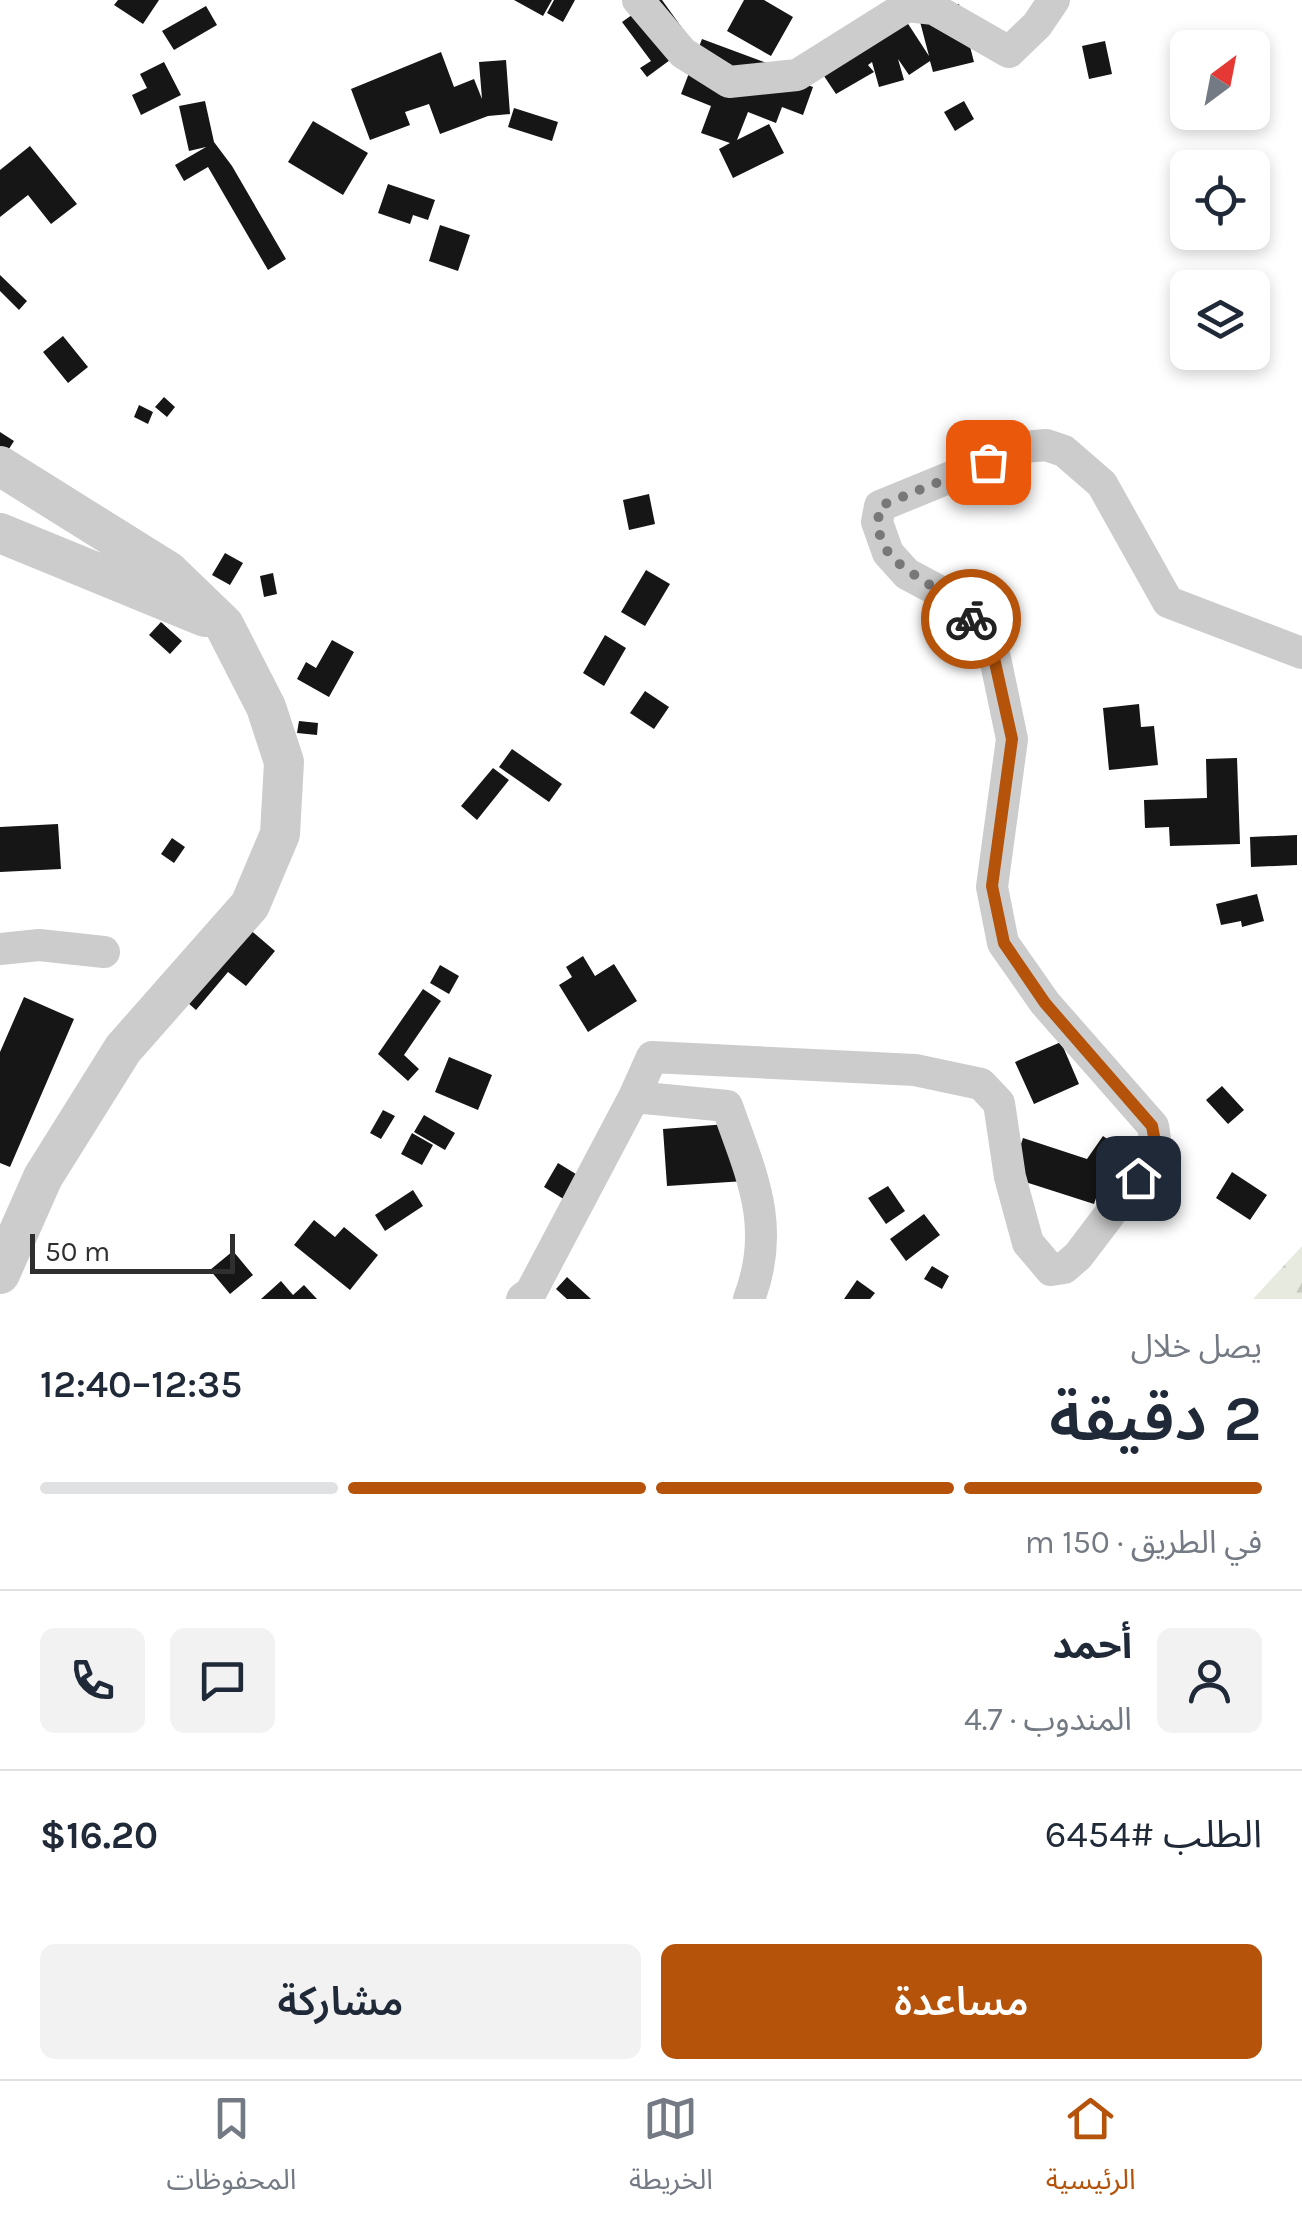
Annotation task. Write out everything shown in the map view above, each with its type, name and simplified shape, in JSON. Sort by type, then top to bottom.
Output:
[{"type":"street","points":[[638,0],[683,53],[729,82],[797,75],[907,6],[934,9],[1009,52],[1054,0]]},
{"type":"street","points":[[522,1299],[531,1292],[652,1057],[915,1070],[981,1084],[999,1102],[1010,1177],[1028,1243],[1051,1270],[1064,1268],[1078,1256],[1157,1152],[1152,1126],[1045,1003],[1004,943],[992,886],[1012,739],[994,658],[975,623],[939,591],[908,574],[888,552],[877,522],[880,506],[1024,447],[1046,445],[1064,451],[1102,484],[1168,602],[1302,653]]},
{"type":"street","points":[[0,466],[168,572],[224,625],[266,707],[284,762],[280,834],[250,905],[124,1049],[44,1177],[0,1274]]},
{"type":"street","points":[[0,533],[224,625]]},
{"type":"street","points":[[0,949],[39,945],[104,952]]},
{"type":"street","points":[[634,1097],[727,1106],[759,1196],[763,1242],[749,1299]]},
{"type":"green space","points":[[1302,1246],[1302,1299],[1253,1299]]},
{"type":"building","points":[[118,0],[159,0],[143,24],[114,5]]},
{"type":"building","points":[[514,0],[552,0],[543,16]]},
{"type":"building","points":[[554,0],[575,0],[563,22],[547,13]]},
{"type":"building","points":[[653,0],[662,0],[693,43],[647,77],[640,68],[651,61],[622,22]]},
{"type":"building","points":[[744,0],[764,0],[793,17],[771,56],[727,31]]},
{"type":"building","points":[[959,4],[974,62],[933,72],[930,61],[909,75],[898,59],[904,80],[879,87],[872,62],[868,65],[874,72],[836,94],[818,67],[901,13],[929,56],[918,14]]},
{"type":"building","points":[[206,6],[217,25],[174,50],[162,31]]},
{"type":"building","points":[[702,39],[791,72],[789,78],[813,87],[803,115],[782,107],[776,123],[748,112],[737,140],[769,124],[784,153],[733,178],[719,149],[730,143],[701,133],[711,106],[681,94]]},
{"type":"building","points":[[1105,41],[1112,74],[1089,79],[1082,46]]},
{"type":"building","points":[[441,52],[454,87],[474,79],[482,99],[479,62],[506,60],[510,114],[488,116],[440,134],[429,104],[405,112],[410,125],[370,140],[351,89]]},
{"type":"building","points":[[164,62],[181,95],[141,115],[132,95],[147,88],[140,74]]},
{"type":"building","points":[[205,101],[214,142],[286,259],[268,270],[208,167],[184,181],[175,165],[206,147],[189,151],[179,106]]},
{"type":"building","points":[[964,101],[974,119],[955,131],[944,112]]},
{"type":"building","points":[[514,108],[558,122],[552,141],[508,127]]},
{"type":"building","points":[[313,121],[368,153],[343,195],[288,162]]},
{"type":"building","points":[[30,146],[77,204],[51,224],[28,195],[0,217],[0,170]]},
{"type":"building","points":[[388,184],[435,200],[428,220],[413,215],[410,224],[378,213]]},
{"type":"building","points":[[440,225],[470,235],[458,271],[429,261]]},
{"type":"building","points":[[0,275],[27,301],[19,310],[0,291]]},
{"type":"building","points":[[63,336],[88,367],[68,383],[43,352]]},
{"type":"building","points":[[164,397],[175,407],[167,417],[155,407]]},
{"type":"building","points":[[139,405],[153,412],[148,424],[134,417]]},
{"type":"building","points":[[0,432],[14,441],[0,463]]},
{"type":"building","points":[[649,494],[655,524],[629,530],[623,500]]},
{"type":"building","points":[[225,553],[243,563],[230,585],[212,575]]},
{"type":"building","points":[[646,570],[670,584],[645,626],[621,612]]},
{"type":"building","points":[[273,573],[277,594],[264,597],[260,576]]},
{"type":"building","points":[[161,622],[182,641],[170,654],[149,635]]},
{"type":"building","points":[[605,635],[626,648],[604,686],[583,673]]},
{"type":"building","points":[[332,640],[354,652],[329,697],[297,679],[306,662],[316,668]]},
{"type":"building","points":[[645,691],[669,707],[654,729],[630,713]]},
{"type":"building","points":[[1139,704],[1141,727],[1154,726],[1158,765],[1109,770],[1103,708]]},
{"type":"building","points":[[299,721],[318,723],[317,735],[297,733]]},
{"type":"building","points":[[512,749],[562,784],[549,802],[499,767]]},
{"type":"building","points":[[1237,758],[1240,844],[1170,846],[1169,827],[1145,828],[1144,800],[1207,798],[1206,759]]},
{"type":"building","points":[[493,768],[509,780],[477,820],[461,806]]},
{"type":"building","points":[[58,824],[61,869],[0,872],[0,827]]},
{"type":"building","points":[[1297,835],[1297,865],[1251,867],[1250,837]]},
{"type":"building","points":[[172,838],[185,847],[174,863],[161,854]]},
{"type":"building","points":[[1257,894],[1264,921],[1242,927],[1241,921],[1221,925],[1216,904]]},
{"type":"building","points":[[248,928],[275,951],[246,986],[228,972],[196,1010],[178,994]]},
{"type":"building","points":[[583,956],[595,976],[614,964],[637,1001],[588,1032],[559,985],[572,977],[566,967]]},
{"type":"building","points":[[440,965],[459,976],[449,994],[430,983]]},
{"type":"building","points":[[423,989],[441,1001],[404,1055],[419,1069],[408,1081],[378,1054]]},
{"type":"building","points":[[24,997],[74,1019],[10,1167],[0,1163],[0,1052]]},
{"type":"building","points":[[1061,1042],[1079,1084],[1034,1104],[1015,1062]]},
{"type":"building","points":[[449,1057],[492,1075],[478,1110],[435,1092]]},
{"type":"building","points":[[1222,1086],[1244,1110],[1228,1124],[1206,1100]]},
{"type":"building","points":[[383,1110],[395,1116],[381,1139],[370,1133]]},
{"type":"building","points":[[424,1115],[455,1133],[445,1150],[414,1132]]},
{"type":"building","points":[[727,1124],[745,1181],[667,1186],[663,1129]]},
{"type":"building","points":[[412,1133],[433,1145],[422,1165],[401,1154]]},
{"type":"building","points":[[1103,1136],[1136,1159],[1120,1182],[1105,1172],[1094,1204],[1010,1177],[1023,1138],[1087,1159]]},
{"type":"building","points":[[558,1163],[584,1179],[570,1203],[544,1187]]},
{"type":"building","points":[[1232,1172],[1267,1195],[1250,1220],[1216,1198]]},
{"type":"building","points":[[888,1186],[905,1211],[886,1224],[868,1198]]},
{"type":"building","points":[[413,1190],[423,1206],[385,1231],[375,1215]]},
{"type":"building","points":[[924,1214],[940,1235],[906,1261],[890,1239]]},
{"type":"building","points":[[314,1220],[335,1237],[344,1227],[378,1255],[350,1290],[294,1245]]},
{"type":"building","points":[[233,1251],[253,1275],[230,1294],[210,1270]]},
{"type":"building","points":[[932,1266],[949,1276],[942,1289],[924,1279]]},
{"type":"building","points":[[567,1277],[591,1299],[567,1299],[556,1289]]},
{"type":"building","points":[[857,1280],[875,1293],[870,1299],[844,1299]]},
{"type":"building","points":[[281,1281],[293,1295],[304,1285],[317,1299],[261,1299]]},
{"type":"way so far","points":[[971,619],[939,591],[908,574],[888,552],[877,522],[880,506],[988,462]]},
{"type":"route","points":[[971,619],[994,658],[1012,739],[992,886],[1004,943],[1045,1003],[1152,1126],[1157,1152],[1138,1178]]}]
